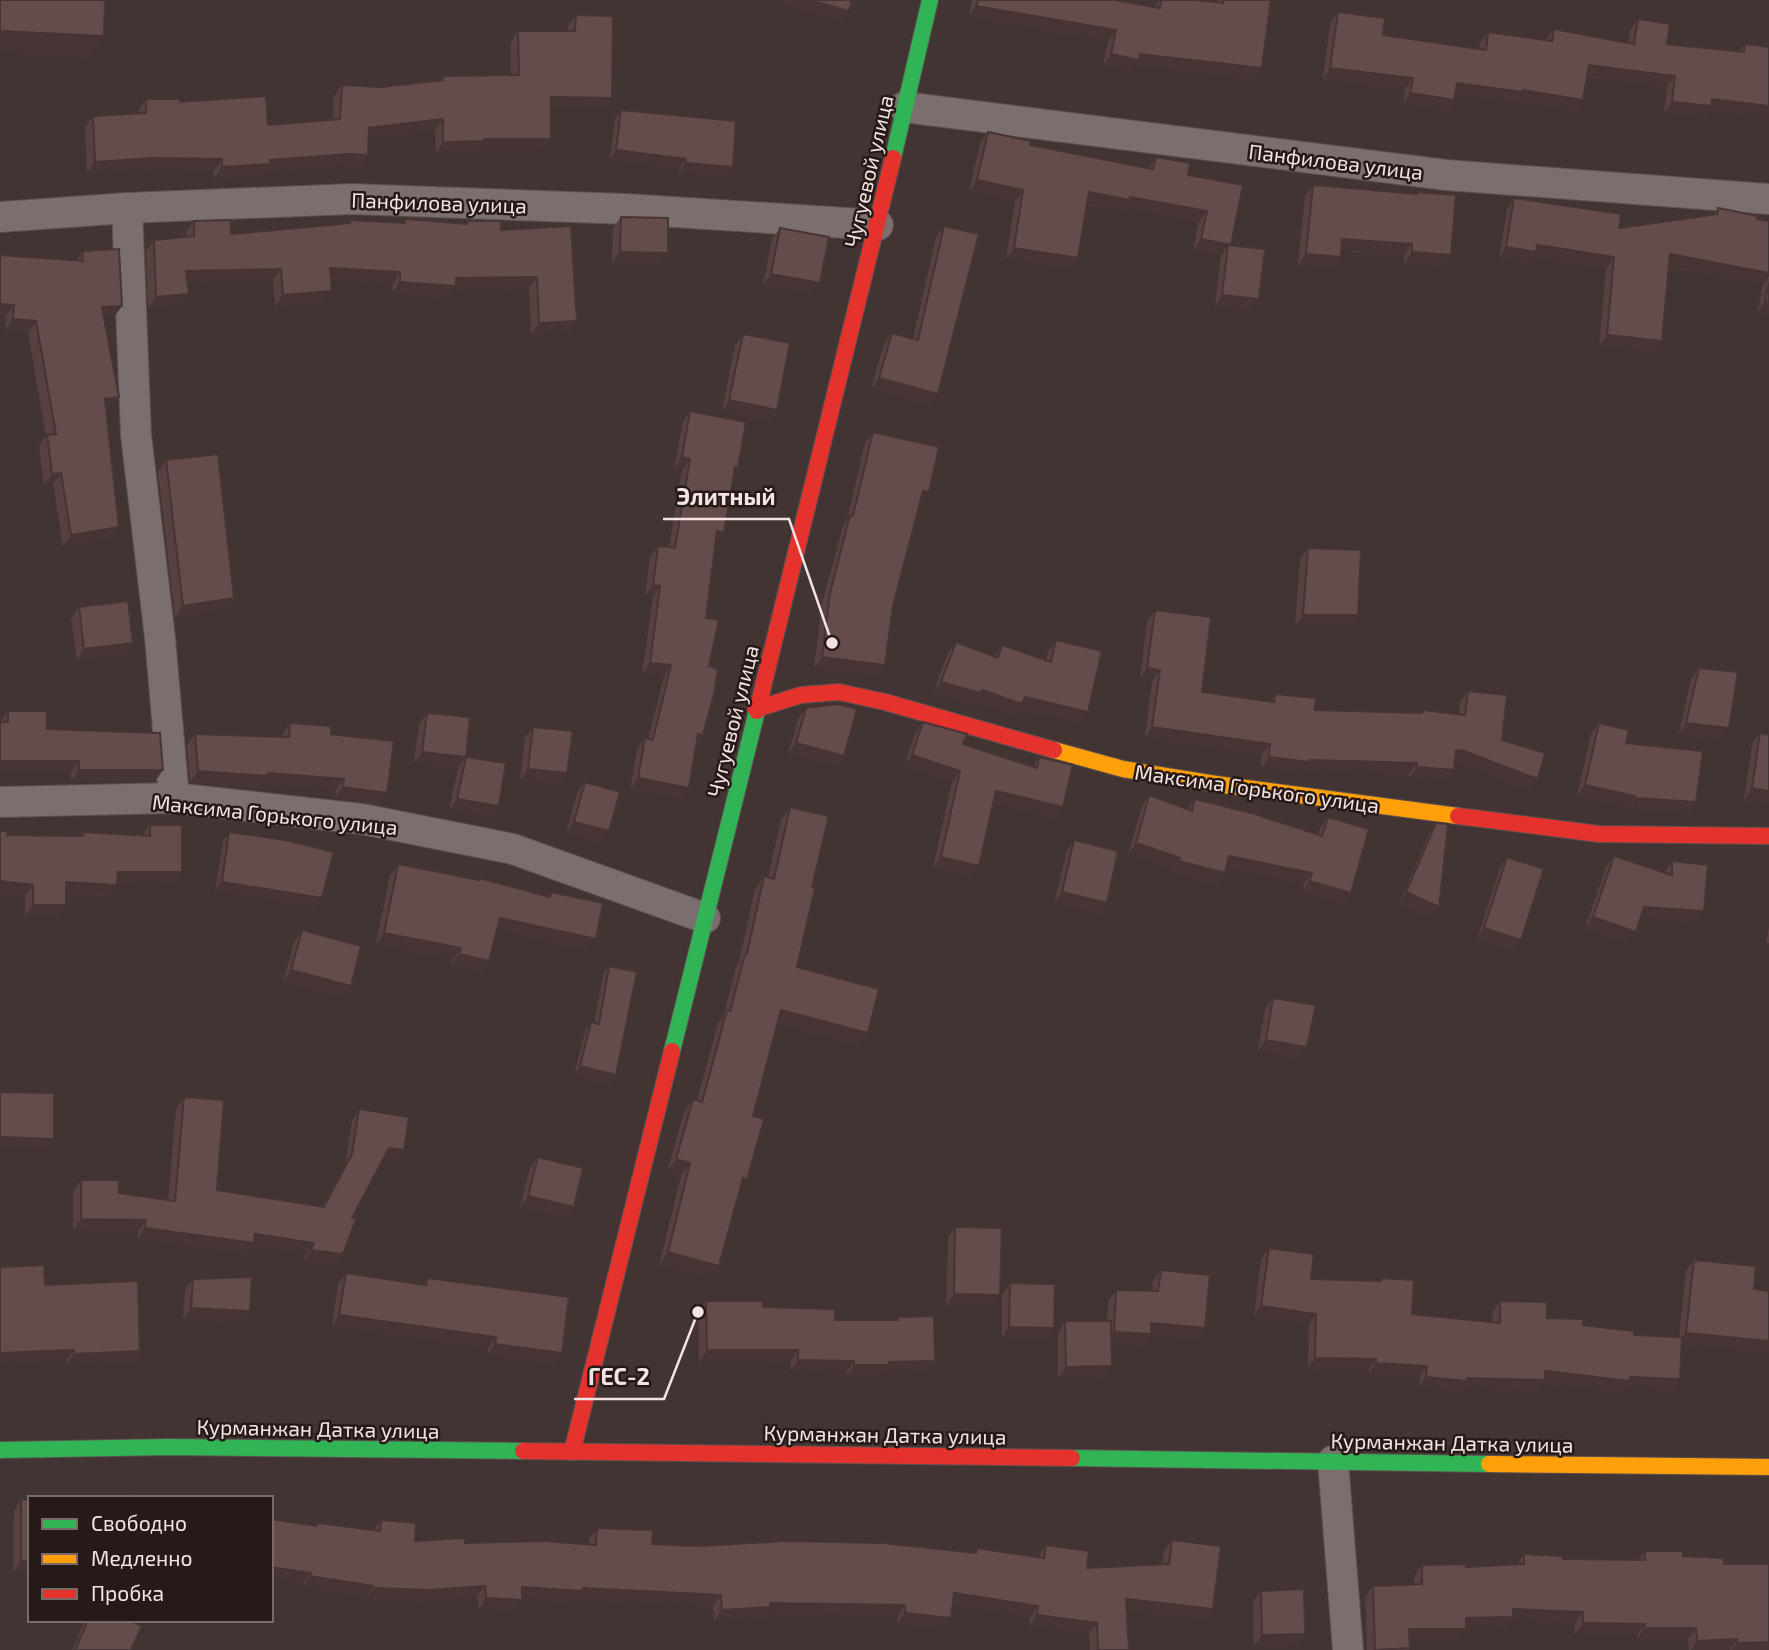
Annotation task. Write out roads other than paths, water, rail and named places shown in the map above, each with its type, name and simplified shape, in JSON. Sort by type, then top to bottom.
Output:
[{"type":"street","name":"Чугуевой улица","points":[[572,1452],[878,225],[930,0]]},
{"type":"street","name":"Панфилова улица","points":[[904,107],[1446,175],[1769,199]]},
{"type":"street","name":"Панфилова улица","points":[[0,217],[127,208],[352,199],[626,209],[878,225]]},
{"type":"street","points":[[127,208],[136,435],[160,638],[174,798]]},
{"type":"street","name":"Максима Горького улица","points":[[757,709],[801,695],[839,692],[885,702],[1123,769],[1599,834],[1769,836]]},
{"type":"street","name":"Максима Горького улица","points":[[0,802],[174,798],[362,819],[513,849],[705,918]]},
{"type":"street","name":"Курманжан Датка улица","points":[[0,1450],[169,1447],[1769,1467]]},
{"type":"street","points":[[1333,1461],[1348,1650]]},
{"type":"place","name":"Элитный","points":[[832,643]]},
{"type":"place","name":"ГЕС-2","points":[[698,1312]]}]
